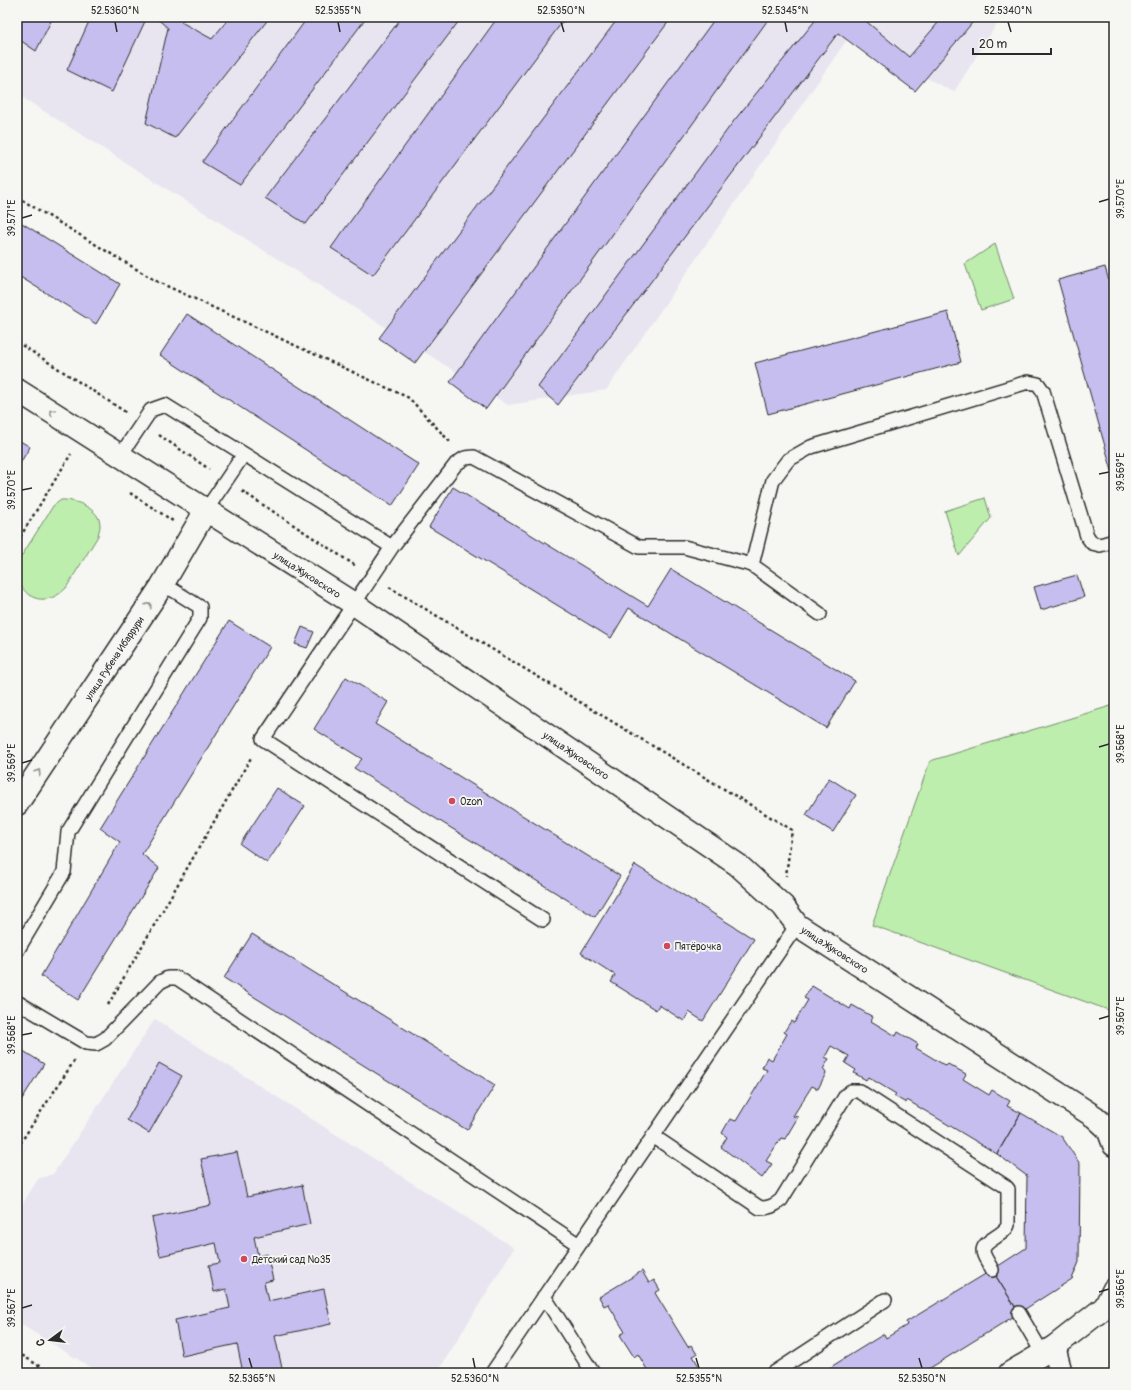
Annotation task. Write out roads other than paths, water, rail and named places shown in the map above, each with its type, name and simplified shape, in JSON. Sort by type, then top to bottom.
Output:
[{"type":"street","name":"улица Жуковского","points":[[17,390],[354,604],[738,865],[783,906],[798,925],[1095,1117],[1108,1129],[1114,1145]]},
{"type":"street","name":"улица Рубена Ибаррури","points":[[18,802],[161,587],[206,510]]},
{"type":"street","points":[[1010,1373],[1048,1351],[1105,1307],[1114,1290]]},
{"type":"street","points":[[1048,1351],[1061,1373]]},
{"type":"lane","points":[[752,565],[773,480],[788,460],[810,447],[1028,382],[1038,384],[1043,392],[1087,536],[1092,543],[1100,545],[1114,541]]},
{"type":"lane","points":[[120,456],[151,410],[165,406],[244,454],[392,548]]},
{"type":"lane","points":[[206,510],[244,454]]},
{"type":"lane","points":[[543,920],[263,739],[392,548],[456,464],[465,458],[474,458],[639,547],[684,547],[752,565],[820,614]]},
{"type":"lane","points":[[17,951],[64,872],[68,832],[200,618],[200,607],[173,590],[161,587]]},
{"type":"lane","points":[[492,1373],[798,925]]},
{"type":"lane","points":[[17,1002],[86,1043],[96,1044],[105,1039],[160,982],[168,978],[177,978],[578,1245]]},
{"type":"lane","points":[[653,1136],[760,1208],[767,1208],[775,1205],[781,1200],[846,1095],[851,1091],[859,1091],[1008,1189],[1007,1229],[985,1245],[983,1249],[984,1255],[992,1270]]},
{"type":"lane","points":[[544,1296],[593,1373]]},
{"type":"lane","points":[[774,1373],[885,1300]]},
{"type":"lane","points":[[1019,1313],[1048,1351]]},
{"type":"place","name":"Ozon","points":[[452,801]]},
{"type":"place","name":"Пятёрочка","points":[[667,946]]},
{"type":"place","name":"Детский сад №35","points":[[244,1259]]}]
